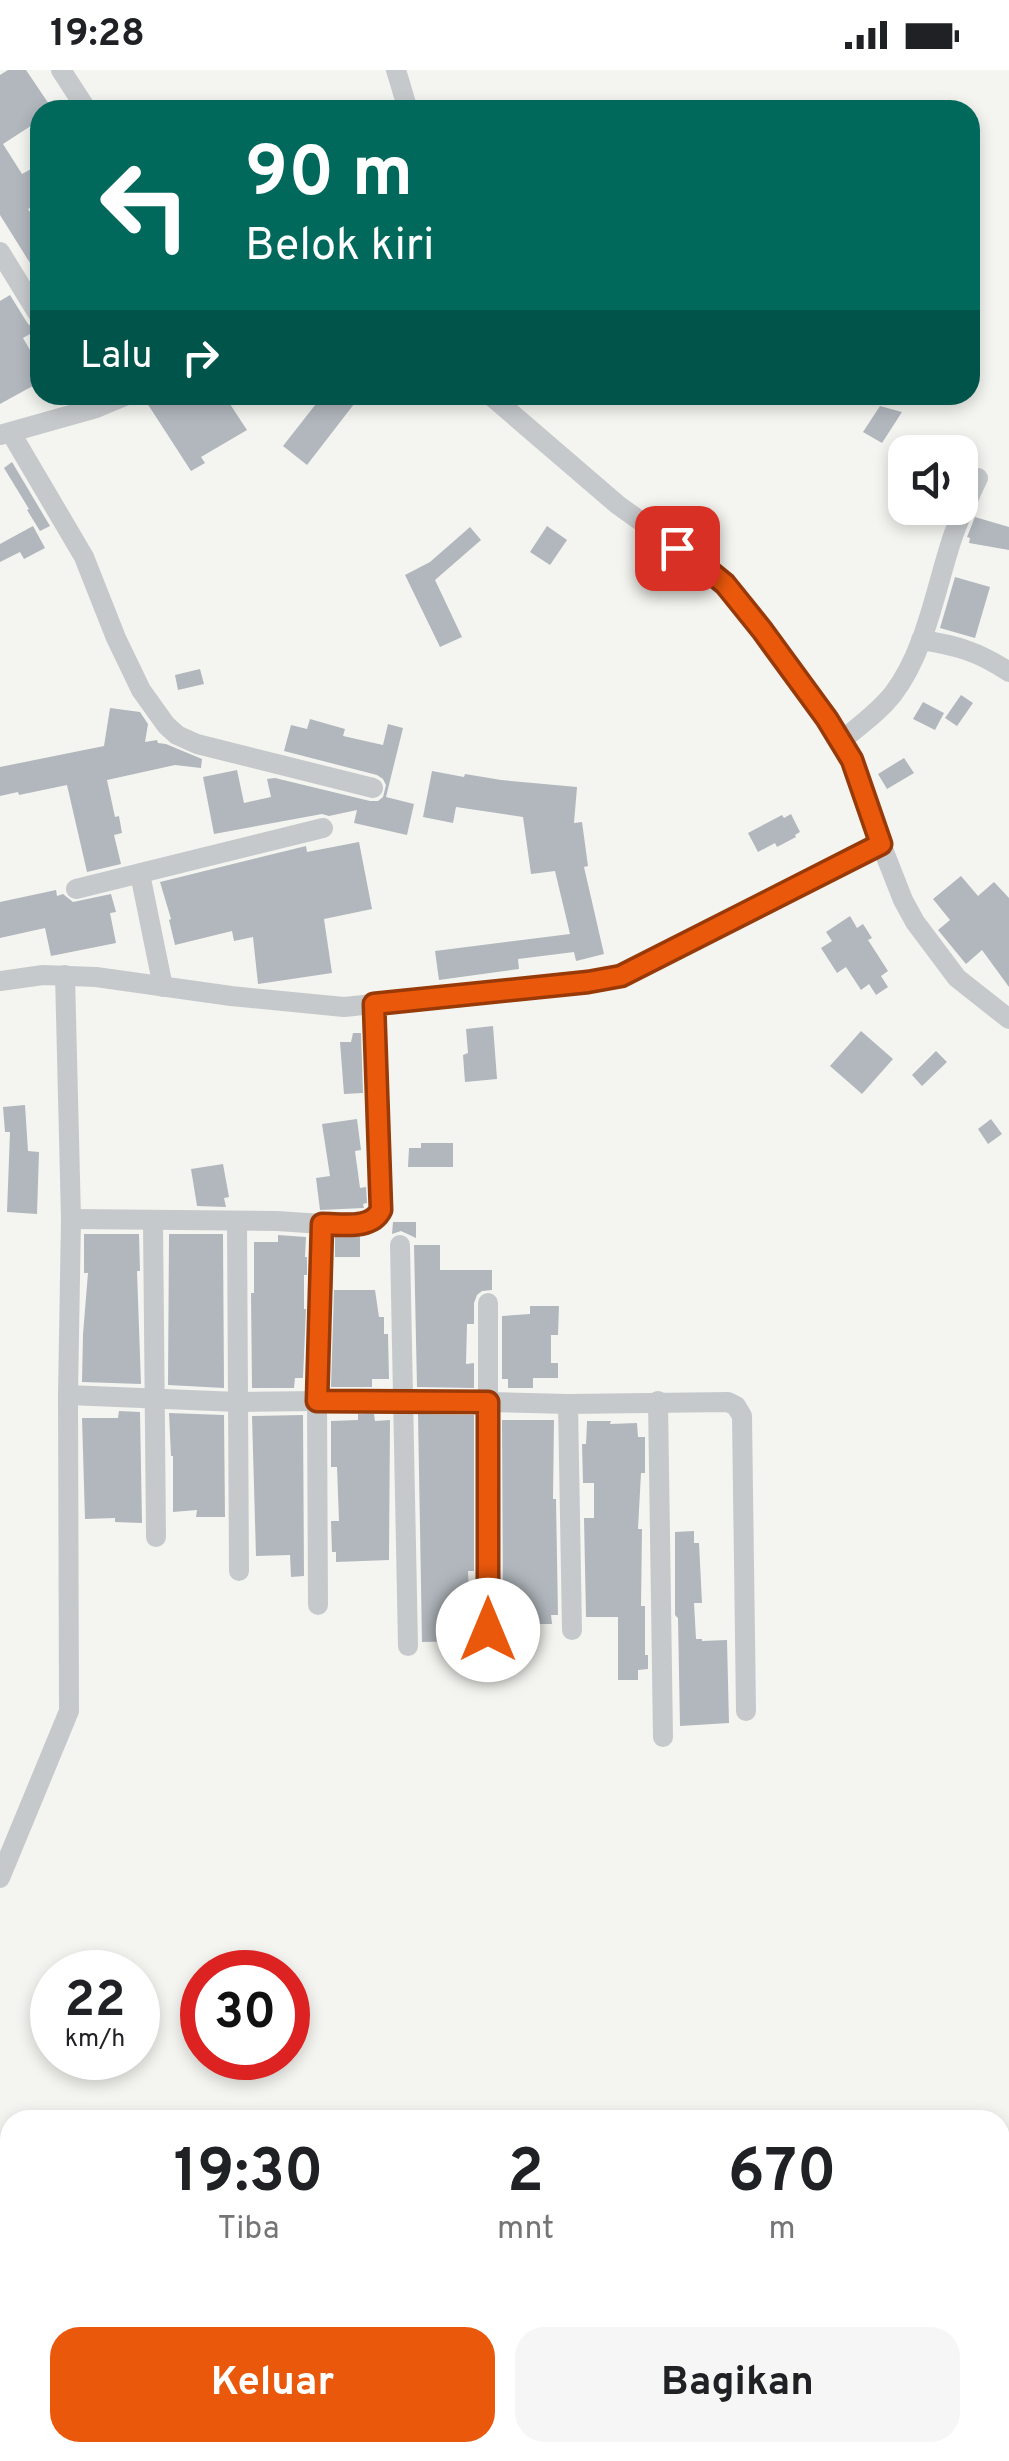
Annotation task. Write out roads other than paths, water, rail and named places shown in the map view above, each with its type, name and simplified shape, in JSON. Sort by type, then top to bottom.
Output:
[{"type":"street","points":[[62,70],[81,100]]},
{"type":"street","points":[[396,70],[405,100]]},
{"type":"street","points":[[0,252],[30,301]]},
{"type":"street","points":[[82,405],[6,434],[84,557],[116,638],[141,690],[159,716],[177,735],[197,744],[373,788]]},
{"type":"street","points":[[502,405],[618,505],[725,584],[841,741],[914,922],[957,978],[1009,1019]]},
{"type":"street","points":[[841,741],[880,710],[896,690],[920,640],[956,525]]},
{"type":"street","points":[[920,640],[985,656],[1009,672]]},
{"type":"street","points":[[76,889],[323,828]]},
{"type":"street","points":[[0,981],[43,975],[96,977],[344,1007],[588,982],[621,976],[881,844]]},
{"type":"street","points":[[140,874],[163,987]]},
{"type":"street","points":[[0,1878],[68,1711],[71,1219],[65,976]]},
{"type":"street","points":[[71,1219],[371,1223],[381,1210],[374,1004]]},
{"type":"street","points":[[154,1220],[156,1537]]},
{"type":"street","points":[[238,1222],[239,1572]]},
{"type":"street","points":[[318,1605],[317,1401],[322,1224]]},
{"type":"street","points":[[400,1246],[408,1646]]},
{"type":"street","points":[[488,1303],[488,1630]]},
{"type":"street","points":[[68,1395],[238,1402],[728,1402],[742,1416],[746,1711]]},
{"type":"street","points":[[658,1402],[663,1736]]},
{"type":"street","points":[[568,1404],[572,1630]]}]
